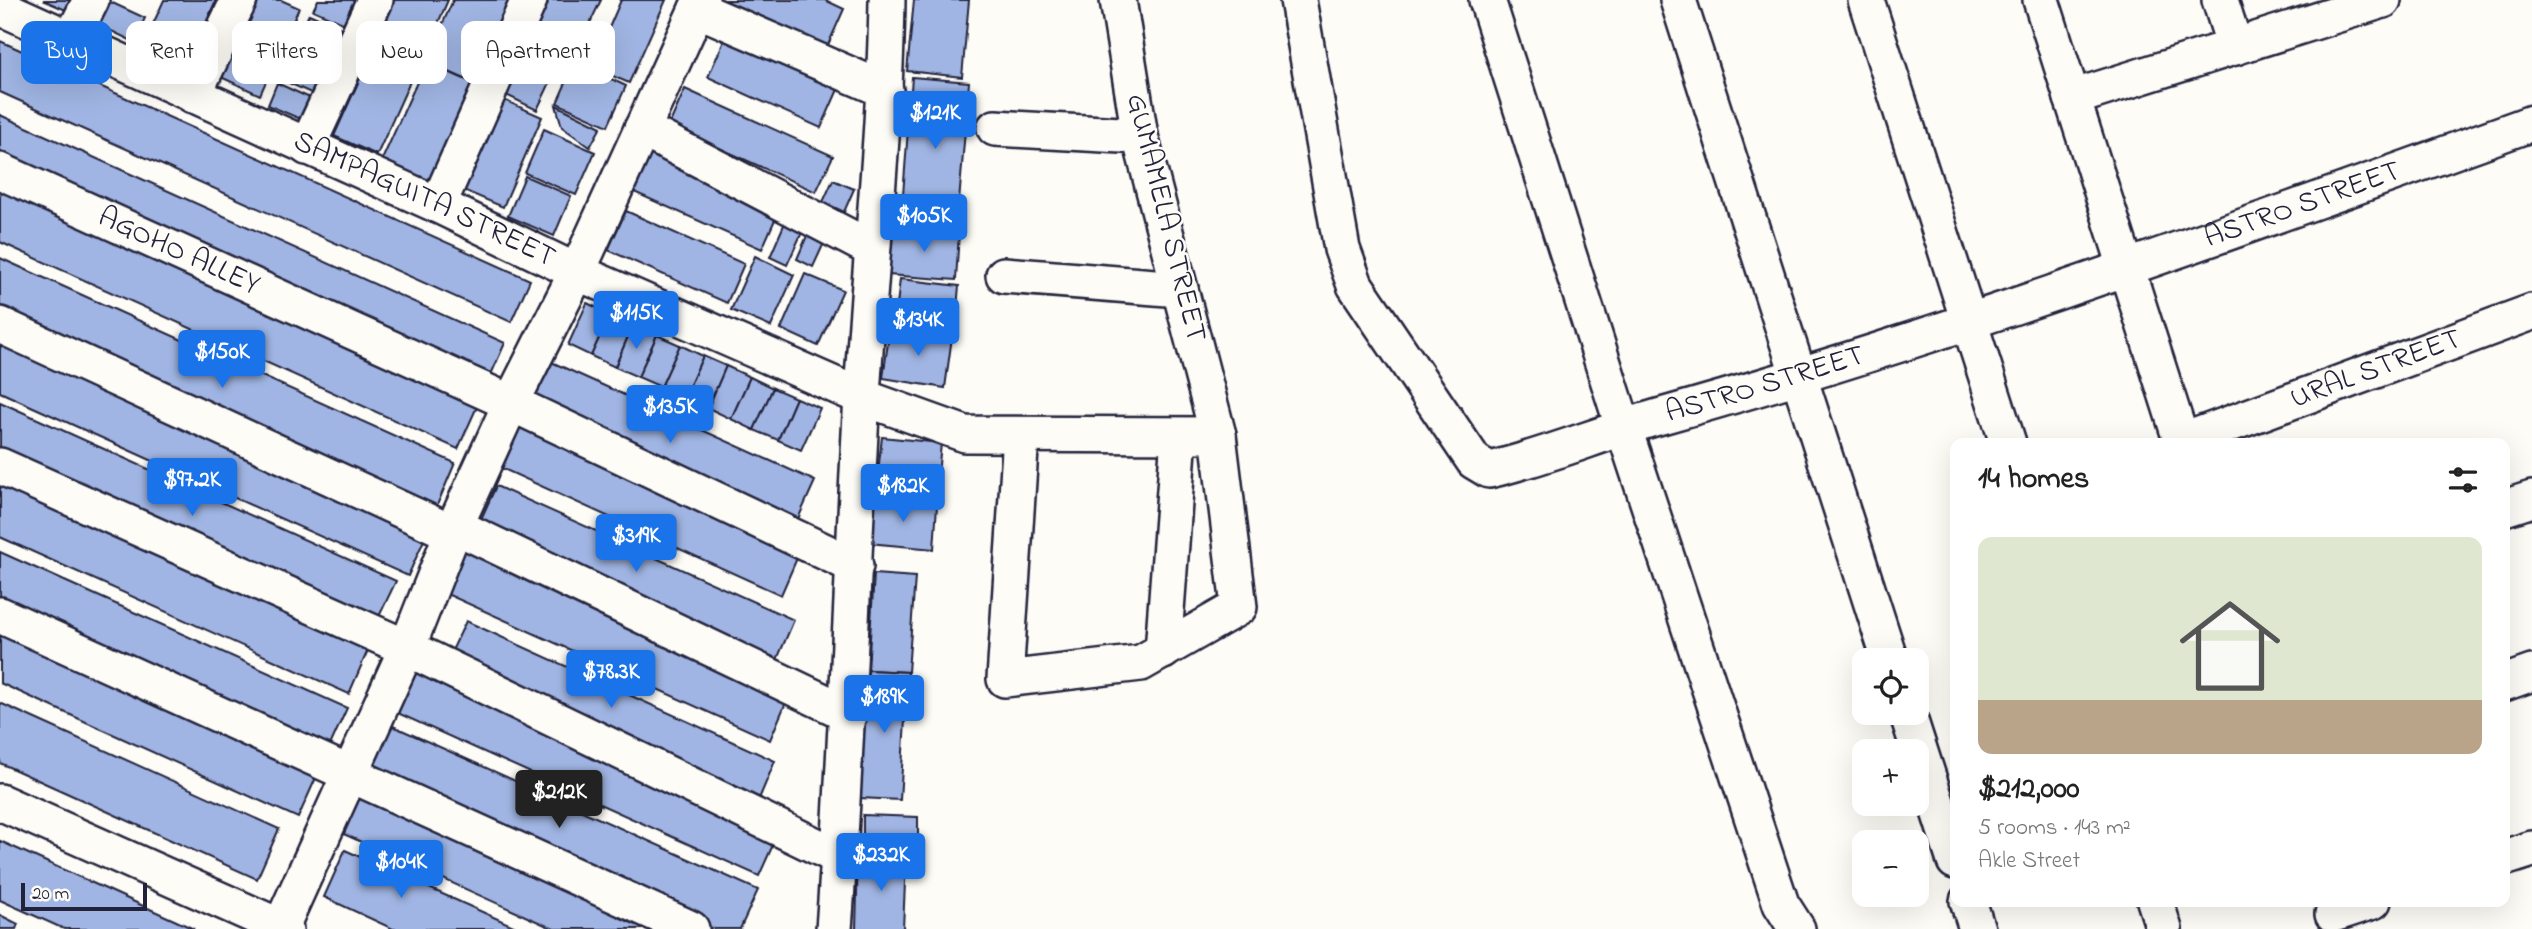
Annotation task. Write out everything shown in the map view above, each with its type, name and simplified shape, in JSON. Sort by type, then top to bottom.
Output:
[{"type":"street","points":[[80,21],[91,0]]},
{"type":"street","points":[[193,95],[239,0]]},
{"type":"street","points":[[307,147],[375,0]]},
{"type":"street","points":[[438,205],[529,0]]},
{"type":"street","points":[[834,929],[849,714],[862,397],[885,90],[887,0]]},
{"type":"street","name":"GUMAMELA STREET","points":[[1118,0],[1140,136],[1218,435],[1240,607],[1163,651]]},
{"type":"street","name":"ASTRO STREET","points":[[1298,0],[1342,249],[1355,285],[1474,461],[1489,470],[1623,426],[1798,377],[2125,269],[2532,123]]},
{"type":"street","points":[[1487,0],[1623,426],[1781,904],[1797,929]]},
{"type":"street","points":[[1678,0],[1886,648]]},
{"type":"street","points":[[1866,0],[2006,438]]},
{"type":"street","points":[[2041,0],[2180,438]]},
{"type":"street","points":[[2220,0],[2235,47]]},
{"type":"street","points":[[2072,98],[2383,0]]},
{"type":"street","points":[[0,802],[282,928],[407,648],[454,529],[511,403],[577,272],[699,5],[885,90]]},
{"type":"street","name":"SAMPAGUITA STREET","points":[[0,7],[30,21]]},
{"type":"street","name":"SAMPAGUITA STREET","points":[[112,58],[438,205],[577,272],[862,397],[965,434],[1218,435]]},
{"type":"street","points":[[995,128],[1140,136]]},
{"type":"street","points":[[642,129],[872,249]]},
{"type":"street","name":"AGOHO ALLEY","points":[[0,171],[511,403],[855,566]]},
{"type":"street","points":[[1004,275],[1180,289]]},
{"type":"street","name":"URAL STREET","points":[[2192,438],[2532,312]]},
{"type":"street","points":[[0,325],[454,529],[849,714]]},
{"type":"street","points":[[1021,435],[1006,679],[1142,663],[1163,651],[1179,436]]},
{"type":"street","points":[[0,466],[407,648],[839,857]]},
{"type":"street","points":[[2510,506],[2532,499]]},
{"type":"street","points":[[0,615],[691,929]]},
{"type":"street","points":[[2510,680],[2532,673]]},
{"type":"street","points":[[1911,725],[1950,845]]},
{"type":"street","points":[[2510,856],[2532,849]]},
{"type":"street","points":[[1970,907],[1977,929]]},
{"type":"street","points":[[2157,907],[2164,929]]},
{"type":"street","points":[[2333,915],[2356,907]]},
{"type":"building","points":[[43,0],[73,0],[68,11]]},
{"type":"building","points":[[106,0],[145,18],[144,21],[126,21],[126,38],[112,31],[112,21],[96,21]]},
{"type":"building","points":[[164,0],[216,0],[207,21],[154,21]]},
{"type":"building","points":[[244,0],[281,0],[299,8],[293,21],[235,21]]},
{"type":"building","points":[[318,0],[367,0],[354,28],[313,10]]},
{"type":"building","points":[[394,0],[448,0],[439,21],[385,21]]},
{"type":"building","points":[[453,0],[511,0],[502,21],[461,21],[461,77],[447,71],[447,21],[444,21]]},
{"type":"building","points":[[545,0],[601,0],[591,21],[535,21]]},
{"type":"building","points":[[621,0],[666,0],[629,83],[615,77],[615,21],[612,21]]},
{"type":"building","points":[[716,0],[825,0],[844,9],[824,54]]},
{"type":"building","points":[[914,0],[969,0],[962,77],[907,71]]},
{"type":"building","points":[[309,14],[325,21],[306,21]]},
{"type":"building","points":[[232,27],[232,82],[218,76],[218,59]]},
{"type":"building","points":[[342,28],[350,32],[342,51]]},
{"type":"building","points":[[727,34],[840,85],[821,128],[708,77]]},
{"type":"building","points":[[0,41],[21,50],[21,84],[95,84],[530,280],[511,322],[0,92]]},
{"type":"building","points":[[447,71],[461,78],[461,84],[473,84],[429,183],[381,162],[416,84],[447,84]]},
{"type":"building","points":[[912,77],[969,82],[957,226],[901,221]]},
{"type":"building","points":[[615,81],[626,86],[608,126],[557,103],[565,84],[615,84]]},
{"type":"building","points":[[236,84],[265,84],[260,95]]},
{"type":"building","points":[[277,84],[321,103],[312,124],[268,105]]},
{"type":"building","points":[[291,84],[328,84],[322,98]]},
{"type":"building","points":[[357,84],[409,84],[377,155],[334,136]]},
{"type":"building","points":[[501,84],[549,84],[537,110],[498,91]]},
{"type":"building","points":[[685,89],[833,156],[816,192],[669,125]]},
{"type":"building","points":[[495,96],[542,117],[503,207],[456,187]]},
{"type":"building","points":[[556,105],[601,127],[590,147],[562,127]]},
{"type":"building","points":[[0,115],[505,343],[486,386],[0,167]]},
{"type":"building","points":[[544,129],[595,152],[576,195],[525,173]]},
{"type":"building","points":[[653,148],[781,206],[762,249],[634,192]]},
{"type":"building","points":[[525,176],[571,196],[554,236],[508,216]]},
{"type":"building","points":[[833,180],[854,189],[844,212],[823,202]]},
{"type":"building","points":[[0,183],[480,400],[458,449],[0,242]]},
{"type":"building","points":[[626,211],[744,264],[727,303],[608,250]]},
{"type":"building","points":[[786,220],[804,228],[787,265],[770,257]]},
{"type":"building","points":[[812,224],[829,232],[813,267],[797,259]]},
{"type":"building","points":[[891,228],[959,233],[956,280],[888,275]]},
{"type":"building","points":[[755,256],[794,275],[771,327],[731,310]]},
{"type":"building","points":[[0,258],[455,463],[432,517],[0,322]]},
{"type":"building","points":[[805,274],[843,290],[818,346],[781,329]]},
{"type":"building","points":[[900,279],[959,286],[955,330],[895,323]]},
{"type":"building","points":[[587,303],[610,314],[591,356],[568,345]]},
{"type":"building","points":[[610,314],[633,325],[615,367],[591,356]]},
{"type":"building","points":[[633,325],[657,335],[638,377],[615,367]]},
{"type":"building","points":[[890,328],[952,337],[945,388],[883,378]]},
{"type":"building","points":[[657,335],[680,345],[661,387],[638,377]]},
{"type":"building","points":[[0,339],[428,531],[408,576],[0,392]]},
{"type":"building","points":[[680,345],[703,356],[684,398],[661,387]]},
{"type":"building","points":[[703,356],[726,366],[708,408],[684,398]]},
{"type":"building","points":[[547,360],[815,481],[793,530],[525,409]]},
{"type":"building","points":[[726,366],[750,377],[731,419],[708,408]]},
{"type":"building","points":[[750,377],[773,388],[754,430],[731,419]]},
{"type":"building","points":[[773,388],[796,398],[778,440],[754,430]]},
{"type":"building","points":[[796,398],[820,408],[801,450],[778,440]]},
{"type":"building","points":[[0,402],[396,581],[373,629],[0,461]]},
{"type":"building","points":[[516,407],[801,549],[781,595],[499,467]]},
{"type":"building","points":[[882,437],[941,443],[936,497],[876,490]]},
{"type":"building","points":[[0,483],[368,650],[349,694],[0,537]]},
{"type":"building","points":[[496,486],[794,620],[776,662],[477,528]]},
{"type":"building","points":[[872,500],[937,505],[934,549],[868,543]]},
{"type":"building","points":[[459,532],[790,693],[770,740],[440,591]]},
{"type":"building","points":[[0,552],[347,708],[328,750],[0,602]]},
{"type":"building","points":[[874,574],[915,577],[908,672],[868,670]]},
{"type":"building","points":[[466,621],[775,761],[759,799],[448,659]]},
{"type":"building","points":[[0,627],[319,771],[298,818],[0,683]]},
{"type":"building","points":[[408,669],[777,836],[759,876],[391,710]]},
{"type":"building","points":[[868,670],[908,672],[900,800],[860,798]]},
{"type":"building","points":[[0,703],[279,829],[257,879],[0,763]]},
{"type":"building","points":[[384,722],[758,890],[740,929],[714,929],[362,770]]},
{"type":"building","points":[[357,788],[668,929],[554,929],[337,831]]},
{"type":"building","points":[[863,815],[918,817],[918,849],[863,847]]},
{"type":"building","points":[[0,841],[194,929],[64,929],[0,900]]},
{"type":"building","points":[[345,850],[520,929],[393,929],[324,897]]},
{"type":"building","points":[[858,857],[906,859],[903,929],[856,929]]},
{"type":"building","points":[[0,915],[18,924],[16,929],[0,929]]}]
